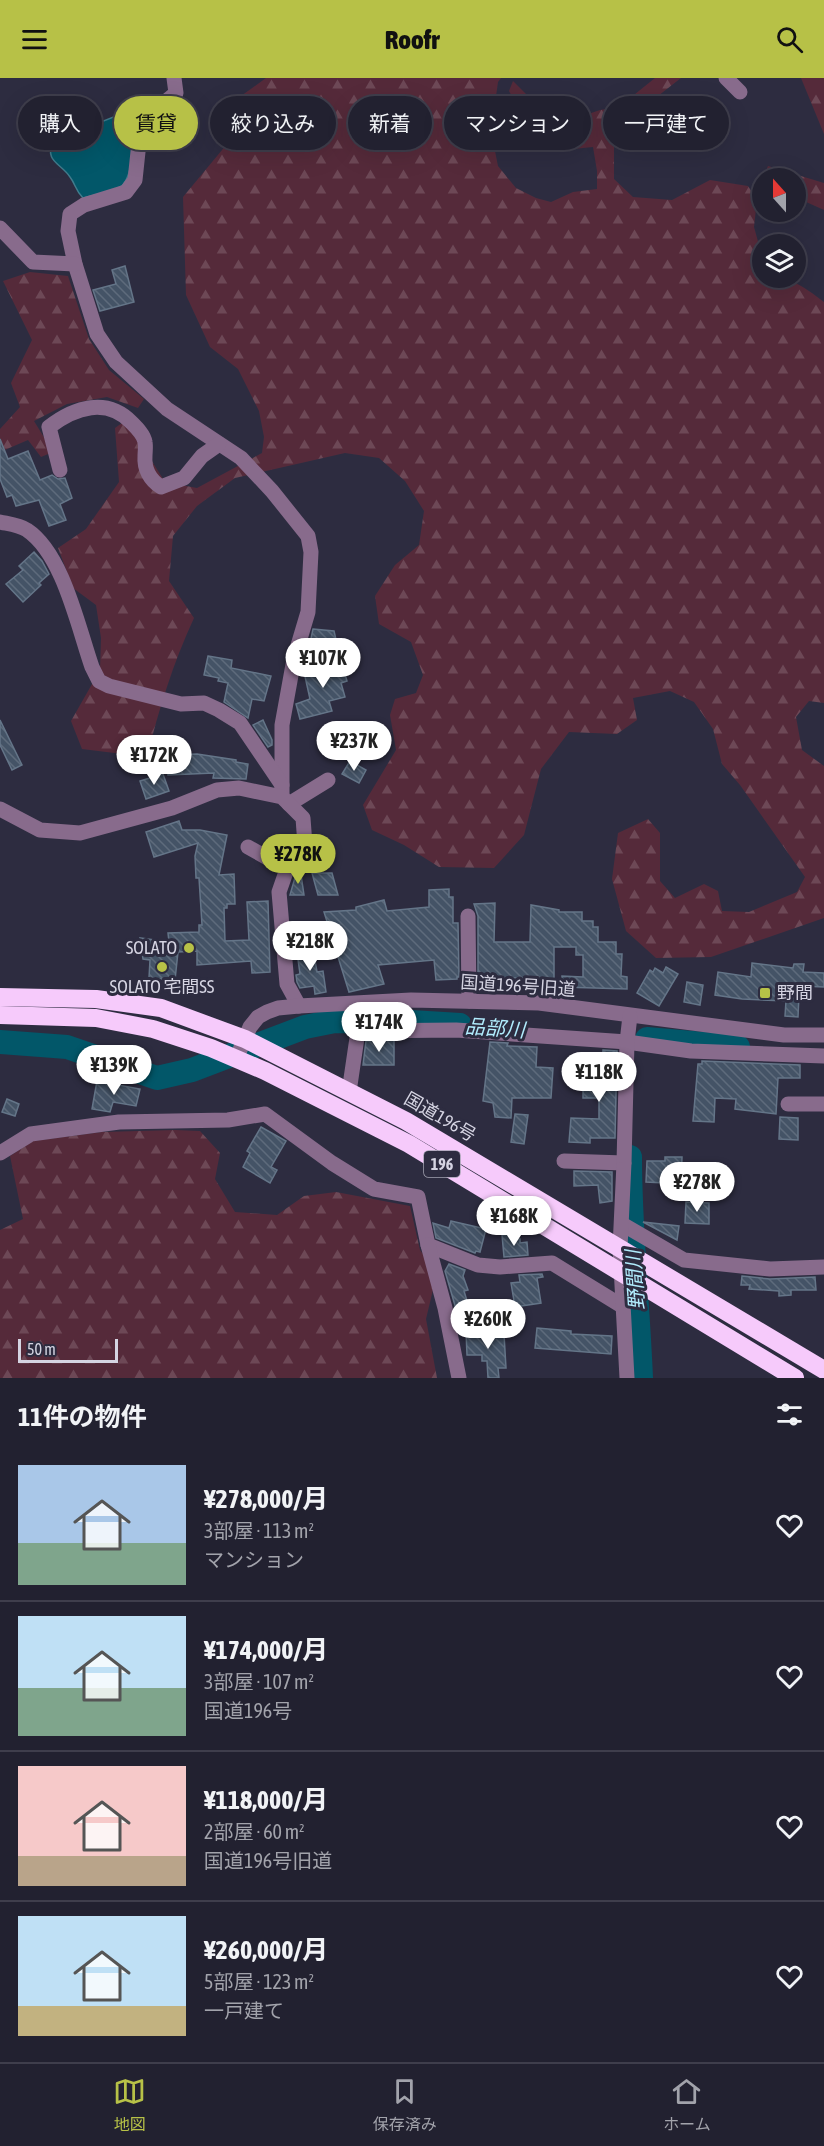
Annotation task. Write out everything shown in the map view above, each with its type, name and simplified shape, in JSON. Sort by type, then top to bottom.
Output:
[{"type":"highway","name":"国道196号","points":[[0,997],[96,999],[161,1008],[243,1036],[406,1121],[824,1370]]},
{"type":"highway","name":"196","points":[[0,1015],[96,1018],[153,1029],[212,1048],[245,1062],[409,1144],[795,1378]]},
{"type":"street","points":[[174,78],[176,93],[147,117],[140,133],[135,180],[126,192],[84,204],[70,214],[68,231],[75,264],[98,334],[116,362],[167,410],[241,458],[272,491],[308,536],[311,552],[308,612],[294,659],[282,724],[284,796]]},
{"type":"street","points":[[726,78],[740,92]]},
{"type":"street","points":[[0,228],[33,262],[75,264]]},
{"type":"street","points":[[60,470],[49,427],[66,416],[87,409],[105,407],[130,421],[146,442],[144,460],[152,481],[161,487],[184,478],[201,456],[219,444]]},
{"type":"street","points":[[0,522],[26,530],[42,544],[49,554],[60,574],[99,681],[109,686],[181,704],[204,703],[240,723],[284,796],[303,818],[305,845],[287,869],[279,892],[288,984],[299,1006]]},
{"type":"street","points":[[0,809],[40,830],[80,833],[172,808],[217,790],[238,788],[284,796],[328,780]]},
{"type":"street","points":[[248,847],[287,869]]},
{"type":"street","points":[[468,916],[469,1001]]},
{"type":"street","name":"国道196号旧道","points":[[245,1062],[243,1036],[258,1017],[267,1012],[278,1008],[299,1006],[411,1000],[539,1003],[784,1035],[824,1035]]},
{"type":"street","points":[[627,1378],[621,1249],[627,1042],[630,1016]]},
{"type":"street","points":[[350,1092],[358,1031],[456,1030],[627,1042],[682,1050],[824,1056]]},
{"type":"street","points":[[788,1104],[824,1104]]},
{"type":"street","points":[[0,1153],[31,1134],[119,1122],[228,1120],[265,1114],[332,1163],[374,1189],[418,1197],[445,1308],[459,1378]]},
{"type":"street","points":[[564,1161],[624,1162]]},
{"type":"street","points":[[622,1224],[684,1260],[770,1269],[824,1267]]},
{"type":"street","points":[[428,1245],[478,1265],[500,1267],[552,1263],[622,1306]]},
{"type":"green space","points":[[266,78],[501,78],[498,82],[496,96],[444,96],[444,150],[495,150],[498,166],[516,188],[536,198],[551,202],[573,192],[597,189],[597,171],[593,147],[591,147],[591,113],[603,110],[603,150],[614,150],[614,179],[633,197],[672,200],[710,180],[748,186],[752,192],[752,222],[755,222],[756,234],[752,234],[752,288],[804,288],[824,302],[824,703],[809,701],[796,717],[802,750],[824,766],[824,918],[711,957],[656,958],[626,931],[612,879],[618,833],[648,819],[660,833],[660,881],[675,898],[704,884],[718,891],[722,911],[749,912],[797,892],[805,877],[740,785],[722,764],[713,729],[694,702],[670,691],[633,698],[637,720],[617,734],[569,732],[541,769],[524,835],[494,868],[439,867],[404,845],[372,830],[363,805],[396,750],[390,715],[395,699],[416,693],[423,675],[411,642],[379,624],[375,596],[395,565],[419,545],[424,511],[405,481],[379,458],[345,453],[235,478],[197,506],[173,536],[169,581],[194,618],[167,686],[147,757],[82,749],[71,721],[100,670],[101,638],[96,605],[73,588],[58,548],[86,529],[119,482],[115,428],[126,420],[165,482],[197,488],[262,453],[264,437],[259,411],[238,369],[210,347],[186,295],[183,197],[222,150],[336,150],[336,96],[241,96]]},
{"type":"green space","points":[[655,78],[681,78],[658,96],[633,96]]},
{"type":"green space","points":[[801,78],[824,78],[824,134]]},
{"type":"green space","points":[[513,81],[528,96],[512,96],[509,91]]},
{"type":"green space","points":[[806,178],[824,183],[824,210],[806,202]]},
{"type":"green space","points":[[30,272],[68,276],[89,339],[109,370],[144,399],[138,408],[107,397],[67,404],[34,421],[53,452],[41,457],[28,440],[0,452],[0,429],[20,407],[11,383],[32,340],[3,281]]},
{"type":"green space","points":[[200,1131],[220,1153],[215,1179],[235,1212],[277,1215],[304,1196],[336,1192],[410,1206],[420,1250],[437,1273],[426,1319],[437,1378],[0,1378],[0,1230],[23,1219],[10,1156],[33,1141],[102,1132]]},
{"type":"water","points":[[114,117],[114,150],[133,150],[131,166],[125,182],[120,187],[83,198],[70,177],[52,158],[51,150],[102,150],[102,122]]},
{"type":"building","points":[[125,266],[134,302],[100,311],[93,290],[116,284],[112,270]]},
{"type":"building","points":[[0,439],[8,459],[28,451],[40,480],[52,475],[58,479],[65,478],[72,498],[60,504],[66,520],[49,526],[39,500],[16,506],[12,495],[7,497],[0,479]]},
{"type":"building","points":[[34,552],[49,574],[23,602],[6,584],[23,570],[19,566]]},
{"type":"building","points":[[313,629],[334,631],[338,648],[309,648]]},
{"type":"building","points":[[208,656],[232,660],[231,668],[271,676],[264,701],[252,699],[248,718],[224,702],[228,683],[218,681],[219,678],[204,675]]},
{"type":"building","points":[[341,660],[347,681],[341,683],[345,697],[329,701],[332,711],[300,719],[296,704],[310,699],[304,672],[311,671],[310,668]]},
{"type":"building","points":[[0,720],[22,765],[12,770],[0,745]]},
{"type":"building","points":[[263,720],[272,740],[272,745],[268,747],[253,725]]},
{"type":"building","points":[[197,754],[248,764],[246,779],[213,778],[214,773],[168,775],[167,755]]},
{"type":"building","points":[[350,761],[366,770],[359,783],[342,774]]},
{"type":"building","points":[[163,774],[169,791],[146,799],[140,781]]},
{"type":"building","points":[[179,821],[182,830],[200,830],[227,835],[219,875],[234,874],[235,904],[227,904],[227,908],[224,908],[225,941],[249,940],[247,902],[268,901],[270,972],[252,973],[251,961],[197,965],[197,951],[178,952],[175,980],[149,978],[150,960],[143,959],[140,938],[169,942],[168,933],[199,932],[199,925],[202,925],[199,878],[196,878],[195,856],[198,843],[154,857],[146,832]]},
{"type":"building","points":[[300,868],[304,895],[290,895],[296,874]]},
{"type":"building","points":[[312,873],[332,873],[338,895],[318,895]]},
{"type":"building","points":[[449,889],[449,897],[453,897],[453,923],[458,923],[459,977],[436,980],[434,960],[378,965],[384,984],[349,992],[324,912],[356,910],[356,907],[384,900],[387,911],[429,907],[429,890]]},
{"type":"building","points":[[495,903],[494,942],[530,942],[531,905],[559,910],[559,912],[582,912],[582,921],[593,921],[593,927],[598,927],[598,942],[616,942],[616,954],[622,954],[621,976],[627,977],[627,989],[562,987],[562,976],[583,977],[583,955],[576,955],[576,947],[554,947],[554,979],[478,977],[478,916],[474,904]]},
{"type":"building","points":[[313,949],[317,972],[323,971],[326,992],[315,994],[314,986],[300,988],[296,975],[300,974],[297,952]]},
{"type":"building","points":[[752,963],[793,968],[794,964],[804,964],[803,972],[824,973],[824,987],[802,986],[802,995],[799,995],[798,1017],[785,1016],[786,1001],[715,995],[718,972],[751,977]]},
{"type":"building","points":[[666,967],[678,974],[659,1006],[637,993],[650,970],[653,972],[655,968],[663,973]]},
{"type":"building","points":[[687,982],[703,985],[700,1005],[684,1002]]},
{"type":"building","points":[[394,1040],[394,1065],[363,1065],[366,1041]]},
{"type":"building","points":[[490,1042],[508,1043],[507,1046],[537,1047],[536,1067],[553,1068],[551,1098],[512,1098],[511,1118],[495,1117],[493,1103],[483,1101]]},
{"type":"building","points":[[603,1050],[617,1051],[615,1138],[590,1138],[590,1143],[569,1142],[571,1118],[599,1119],[599,1098],[583,1098],[583,1072],[602,1072]]},
{"type":"building","points":[[702,1061],[800,1065],[800,1078],[778,1078],[776,1114],[735,1109],[736,1099],[715,1098],[714,1122],[693,1121],[698,1064],[702,1064]]},
{"type":"building","points":[[97,1081],[140,1089],[136,1106],[113,1102],[110,1112],[92,1109]]},
{"type":"building","points":[[7,1099],[19,1104],[15,1116],[2,1112]]},
{"type":"building","points":[[515,1114],[528,1115],[524,1144],[511,1142]]},
{"type":"building","points":[[780,1117],[798,1118],[798,1140],[779,1139]]},
{"type":"building","points":[[261,1127],[286,1141],[271,1167],[277,1170],[270,1183],[243,1167],[250,1153],[247,1151]]},
{"type":"building","points":[[665,1157],[682,1157],[681,1187],[646,1182],[647,1161],[665,1161]]},
{"type":"building","points":[[574,1171],[612,1172],[612,1201],[600,1203],[598,1185],[574,1186]]},
{"type":"building","points":[[686,1202],[709,1203],[709,1224],[685,1223]]},
{"type":"building","points":[[451,1221],[486,1229],[480,1252],[475,1253],[436,1238],[433,1223],[449,1228]]},
{"type":"building","points":[[643,1222],[679,1226],[677,1240]]},
{"type":"building","points":[[514,1234],[514,1239],[520,1239],[520,1243],[527,1242],[528,1255],[504,1257],[502,1235]]},
{"type":"building","points":[[449,1264],[465,1270],[463,1276],[468,1290],[464,1291],[468,1304],[456,1309],[445,1271]]},
{"type":"building","points":[[542,1274],[543,1277],[537,1278],[541,1303],[515,1307],[511,1283],[520,1282],[519,1275]]},
{"type":"building","points":[[742,1276],[770,1279],[815,1277],[816,1290],[791,1290],[791,1295],[779,1296],[779,1291],[749,1289],[750,1285],[741,1285]]},
{"type":"building","points":[[537,1328],[571,1331],[571,1334],[612,1336],[611,1354],[535,1348]]},
{"type":"building","points":[[466,1331],[498,1331],[498,1334],[504,1334],[506,1368],[498,1368],[499,1378],[488,1378],[487,1361],[482,1361],[482,1355],[467,1355]]},
{"type":"waterway","name":"品部川","points":[[0,1042],[67,1047],[157,1078],[192,1070],[305,1027],[335,1021],[460,1025]]},
{"type":"waterway","name":"品部川","points":[[647,1039],[738,1047]]},
{"type":"waterway","name":"野間川","points":[[630,1157],[641,1378]]},
{"type":"place","name":"SOLATO","points":[[189,948]]},
{"type":"place","name":"SOLATO 宅間SS","points":[[162,967]]},
{"type":"place","name":"野間","points":[[765,993]]}]
